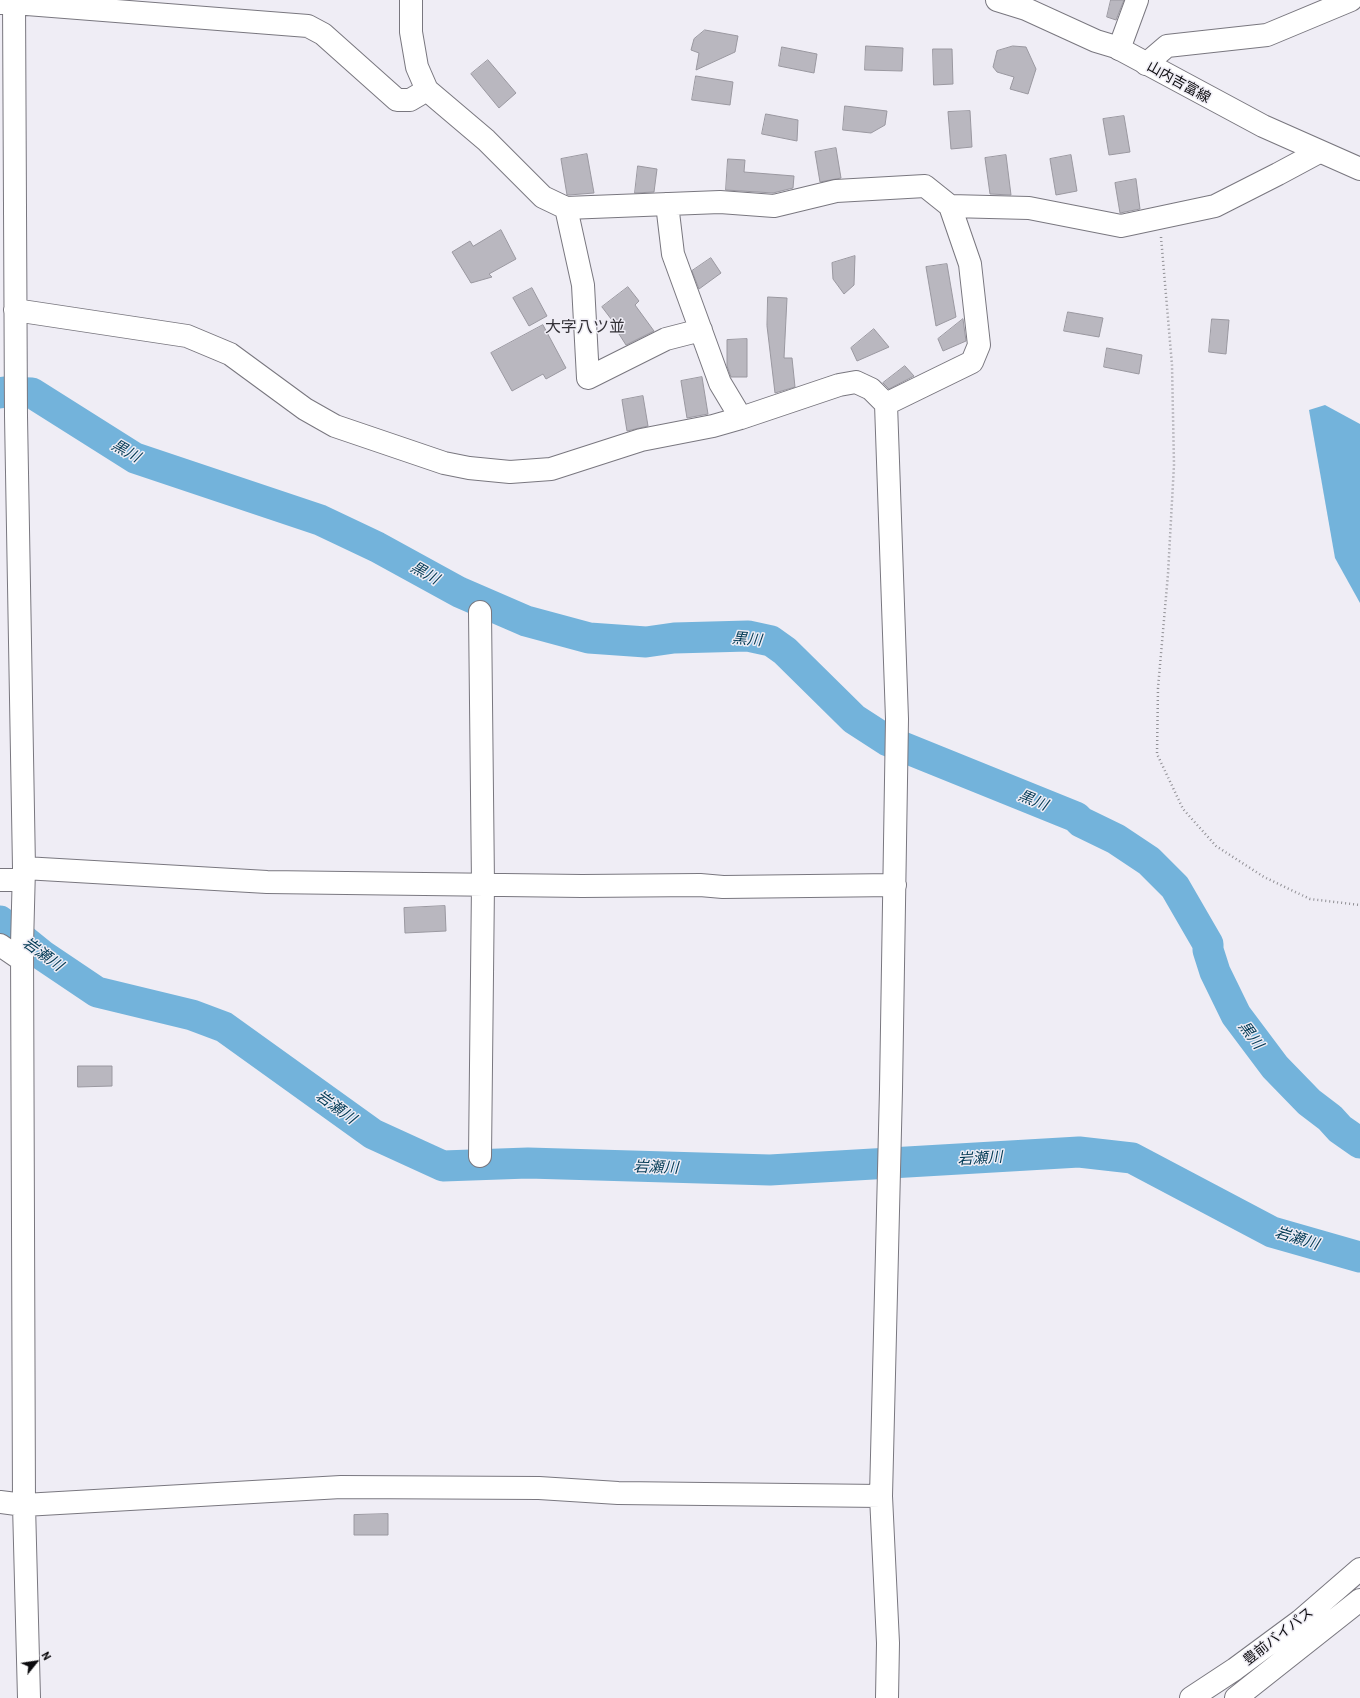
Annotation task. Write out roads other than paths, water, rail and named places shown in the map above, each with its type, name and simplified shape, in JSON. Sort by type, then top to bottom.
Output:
[{"type":"main road","points":[[411,0],[411,32],[417,67],[427,90],[486,140],[544,197],[566,208],[720,202],[774,206],[836,191],[925,186],[950,206],[970,264],[980,345],[972,362],[886,404]]},
{"type":"main road","name":"山内吉富線","points":[[997,0],[1026,9],[1096,41],[1119,49],[1263,126],[1360,169]]},
{"type":"main road","points":[[1119,49],[1137,0]]},
{"type":"main road","points":[[1146,64],[1168,46],[1267,35],[1351,0]]},
{"type":"main road","points":[[29,1698],[24,1505],[22,952],[24,874],[9,2],[308,26],[323,34],[397,100],[410,100],[427,90]]},
{"type":"main road","points":[[950,206],[1029,208],[1121,226],[1215,206],[1319,152]]},
{"type":"main road","points":[[667,204],[673,254],[720,383],[741,418]]},
{"type":"main road","points":[[566,208],[583,285],[588,378],[666,339],[701,330]]},
{"type":"main road","points":[[15,310],[187,336],[230,354],[305,409],[335,426],[444,463],[469,468],[510,472],[551,469],[641,440],[713,426],[839,385],[856,382],[871,389],[886,404],[897,719],[881,1496],[888,1643],[887,1698]]},
{"type":"main road","points":[[480,612],[483,884],[480,1156]]},
{"type":"main road","points":[[0,880],[24,874],[268,882],[582,886],[700,885],[723,887],[894,885]]},
{"type":"main road","points":[[0,945],[22,952]]},
{"type":"main road","points":[[0,1502],[24,1505],[341,1487],[539,1488],[618,1493],[881,1496]]},
{"type":"main road","name":"豊前バイパス","points":[[1191,1698],[1235,1669],[1300,1621],[1360,1569]]},
{"type":"main road","name":"豊前バイパス","points":[[1236,1698],[1360,1600]]},
{"type":"water","points":[[1325,405],[1360,424],[1360,603],[1335,558],[1309,410]]},
{"type":"waterway","name":"黒川","points":[[0,393],[32,393],[135,458],[320,520],[377,547],[459,592],[526,621],[589,638],[646,642],[674,638],[748,636],[771,641],[785,651],[854,719],[888,741],[1076,817],[1081,822],[1116,839],[1149,861],[1175,887],[1208,944],[1208,950],[1215,972],[1236,1015],[1275,1067],[1309,1102],[1330,1118],[1340,1129],[1360,1143]]},
{"type":"waterway","name":"岩瀬川","points":[[0,921],[42,955],[97,992],[192,1015],[224,1027],[373,1134],[443,1166],[528,1163],[770,1170],[1079,1152],[1132,1158],[1272,1232],[1360,1257]]},
{"type":"district","name":"大字八ツ並","points":[[585,327]]}]
